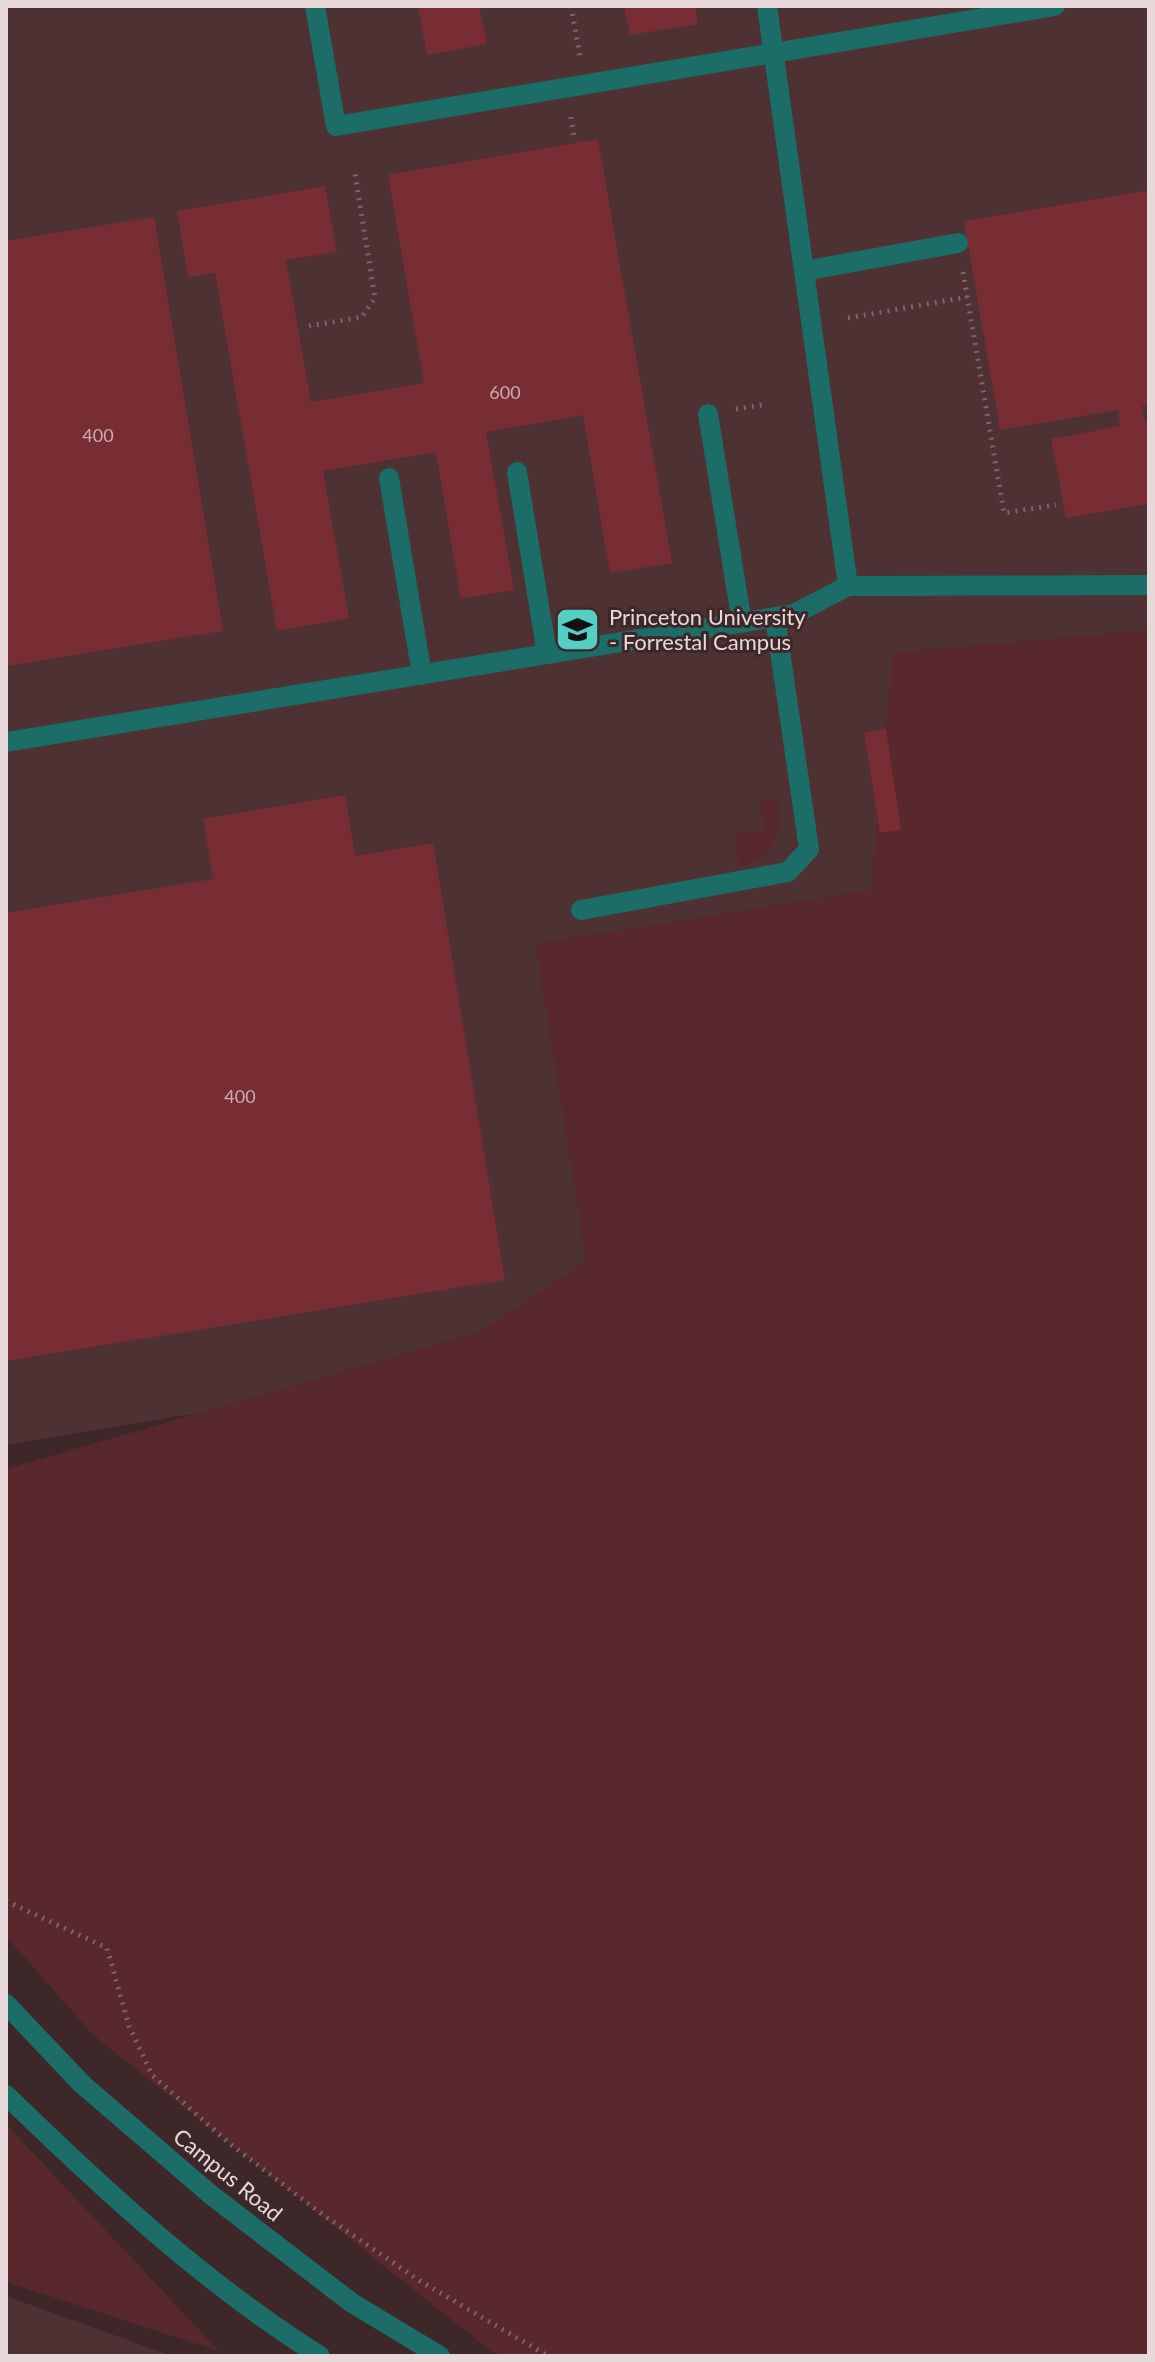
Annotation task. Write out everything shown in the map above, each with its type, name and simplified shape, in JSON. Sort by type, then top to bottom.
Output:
[{"type":"street","points":[[315,6],[336,126],[1055,6]]},
{"type":"street","points":[[767,6],[848,586]]},
{"type":"street","points":[[804,271],[958,243]]},
{"type":"street","points":[[708,414],[742,623]]},
{"type":"street","points":[[517,472],[547,654]]},
{"type":"street","points":[[389,478],[422,675]]},
{"type":"street","points":[[6,742],[794,614],[848,586],[1149,585]]},
{"type":"street","points":[[581,910],[788,872],[809,849],[775,617]]},
{"type":"street","name":"Campus Road","points":[[6,2004],[83,2085],[210,2194],[352,2303],[440,2356]]},
{"type":"street","points":[[6,2095],[87,2173],[187,2259],[320,2356]]},
{"type":"path","points":[[571,6],[585,85]]},
{"type":"path","points":[[309,326],[362,317],[375,298],[355,174]]},
{"type":"path","points":[[958,243],[1004,513],[1056,505]]},
{"type":"path","points":[[848,318],[967,297]]},
{"type":"path","points":[[6,1901],[107,1948],[129,2026],[152,2075],[230,2144],[322,2214],[420,2281],[548,2356]]},
{"type":"shaded area","name":"Princeton University - Forrestal Campus","points":[[6,6],[1149,6],[1149,1254],[6,1445]]},
{"type":"shaded area","points":[[1149,630],[1149,2356],[505,2356],[491,2351],[93,2035],[6,1936],[6,1469],[479,1332],[587,1261],[535,944],[871,890],[893,653]]},
{"type":"shaded area","points":[[777,798],[779,822],[769,851],[752,863],[739,866],[734,835],[764,830],[760,801]]},
{"type":"shaded area","points":[[6,2124],[219,2351],[6,2282]]},
{"type":"shaded area","points":[[6,2296],[172,2356],[6,2356]]},
{"type":"building","points":[[418,6],[479,6],[487,44],[427,55]]},
{"type":"building","points":[[624,6],[695,6],[698,24],[630,35]]},
{"type":"building","points":[[598,139],[672,563],[610,573],[583,415],[486,432],[514,590],[461,599],[436,452],[323,471],[349,618],[277,631],[215,273],[188,277],[177,211],[325,186],[337,252],[286,260],[311,402],[424,383],[388,175]]},
{"type":"building","points":[[1149,190],[1149,405],[1142,406],[1145,422],[1149,422],[1149,504],[1066,518],[1051,439],[1121,426],[1117,410],[1000,430],[964,221]]},
{"type":"building","points":[[154,217],[223,631],[6,666],[6,241]]},
{"type":"building","points":[[886,729],[901,830],[880,833],[864,733]]},
{"type":"building","points":[[345,795],[355,856],[433,843],[505,1280],[6,1361],[6,913],[213,879],[203,819]]},
{"type":"place","name":"Princeton University - Forrestal Campus","points":[[578,630]]}]
